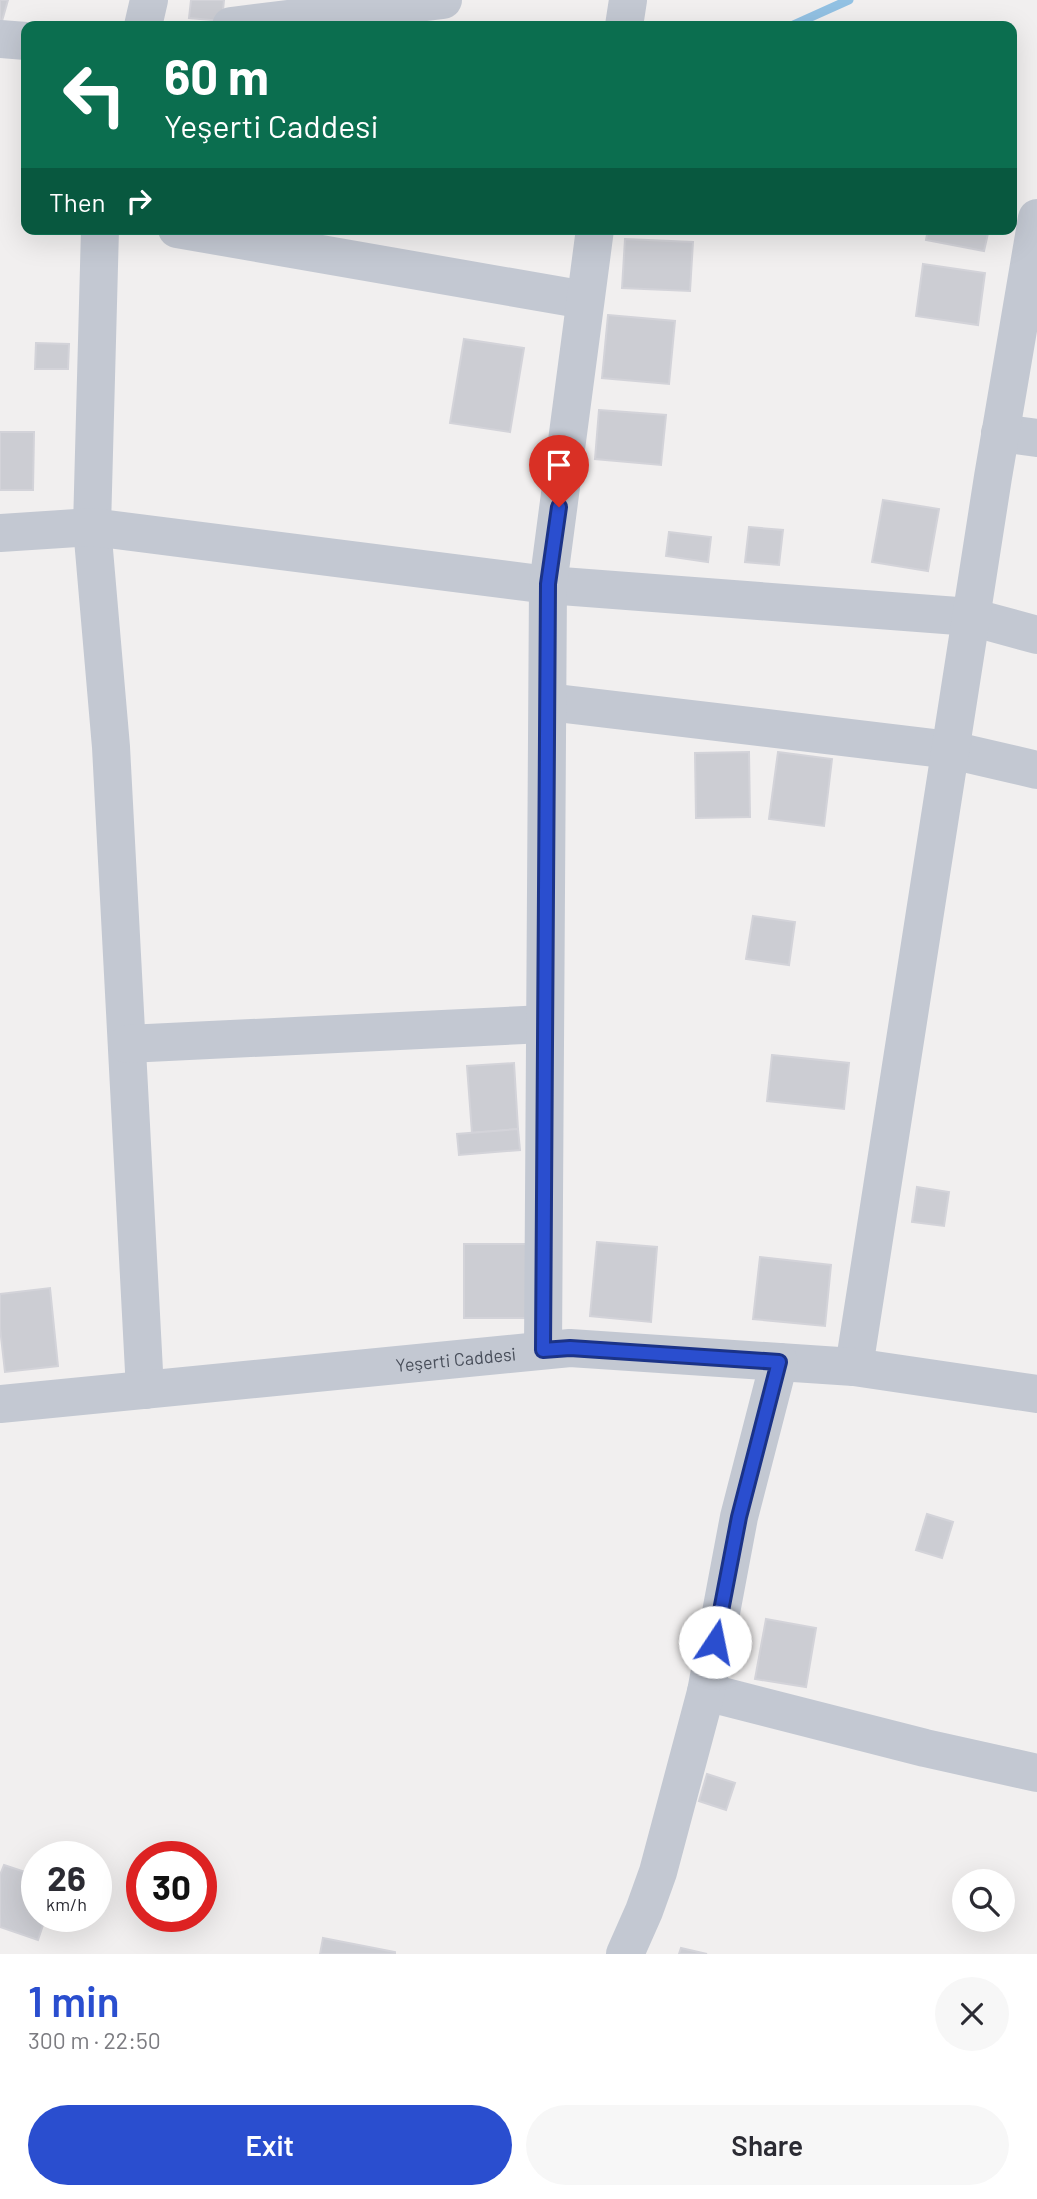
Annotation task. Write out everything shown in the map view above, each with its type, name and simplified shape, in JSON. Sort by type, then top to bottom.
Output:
[{"type":"street","points":[[144,21],[149,0]]},
{"type":"street","points":[[272,21],[443,0]]},
{"type":"street","points":[[625,21],[628,0]]},
{"type":"street","points":[[0,39],[21,41]]},
{"type":"street","points":[[854,1367],[971,617],[1019,436],[1037,218]]},
{"type":"street","points":[[100,235],[92,527],[111,747],[145,1390]]},
{"type":"street","points":[[211,235],[585,300]]},
{"type":"street","points":[[543,1350],[548,584],[593,235]]},
{"type":"street","points":[[0,533],[92,527],[548,584],[971,617],[1037,635]]},
{"type":"street","points":[[548,702],[951,750],[1037,770]]},
{"type":"street","points":[[127,1044],[545,1024]]},
{"type":"street","name":"Yeşerti Caddesi","points":[[0,1404],[570,1348],[854,1367],[1037,1394]]},
{"type":"street","points":[[625,1954],[645,1911],[658,1872],[706,1692],[739,1517],[779,1362]]},
{"type":"street","points":[[706,1692],[925,1748],[1037,1773]]},
{"type":"building","points":[[0,0],[8,0],[2,21],[0,21]]},
{"type":"building","points":[[191,0],[224,0],[222,21],[189,18]]},
{"type":"building","points":[[927,235],[988,235],[984,251],[926,240]]},
{"type":"building","points":[[625,239],[693,242],[690,291],[622,288]]},
{"type":"building","points":[[923,264],[985,273],[978,325],[916,316]]},
{"type":"building","points":[[608,315],[675,321],[669,384],[602,378]]},
{"type":"building","points":[[464,339],[524,348],[510,432],[450,423]]},
{"type":"building","points":[[36,343],[69,344],[68,369],[35,369]]},
{"type":"building","points":[[599,410],[666,415],[661,465],[595,459]]},
{"type":"building","points":[[0,432],[34,432],[33,490],[0,490]]},
{"type":"building","points":[[883,500],[939,509],[928,571],[872,562]]},
{"type":"building","points":[[749,527],[783,530],[779,565],[745,562]]},
{"type":"building","points":[[669,532],[711,537],[708,562],[666,556]]},
{"type":"building","points":[[749,752],[750,817],[696,818],[695,753]]},
{"type":"building","points":[[778,752],[832,759],[824,826],[769,819]]},
{"type":"building","points":[[753,916],[795,922],[789,965],[746,959]]},
{"type":"building","points":[[772,1055],[849,1063],[844,1109],[767,1101]]},
{"type":"building","points":[[514,1063],[518,1129],[472,1133],[467,1066]]},
{"type":"building","points":[[518,1129],[520,1150],[459,1155],[457,1134]]},
{"type":"building","points":[[917,1187],[949,1192],[944,1226],[912,1222]]},
{"type":"building","points":[[597,1242],[657,1247],[651,1322],[590,1316]]},
{"type":"building","points":[[464,1244],[527,1244],[526,1318],[464,1318]]},
{"type":"building","points":[[760,1257],[831,1265],[825,1326],[753,1319]]},
{"type":"building","points":[[50,1288],[58,1366],[5,1372],[0,1328],[0,1294]]},
{"type":"building","points":[[927,1514],[953,1522],[942,1558],[916,1550]]},
{"type":"building","points":[[766,1619],[816,1628],[806,1687],[755,1679]]},
{"type":"building","points":[[707,1774],[735,1783],[726,1810],[699,1801]]},
{"type":"building","points":[[4,1865],[21,1871],[21,1932],[41,1932],[38,1940],[0,1927],[0,1875]]},
{"type":"building","points":[[323,1938],[395,1952],[395,1954],[320,1954]]},
{"type":"building","points":[[681,1948],[707,1954],[679,1954]]},
{"type":"waterway","points":[[802,21],[849,0]]},
{"type":"route","points":[[559,507],[548,584],[543,1350],[570,1348],[779,1362],[739,1517],[715,1642]]}]
